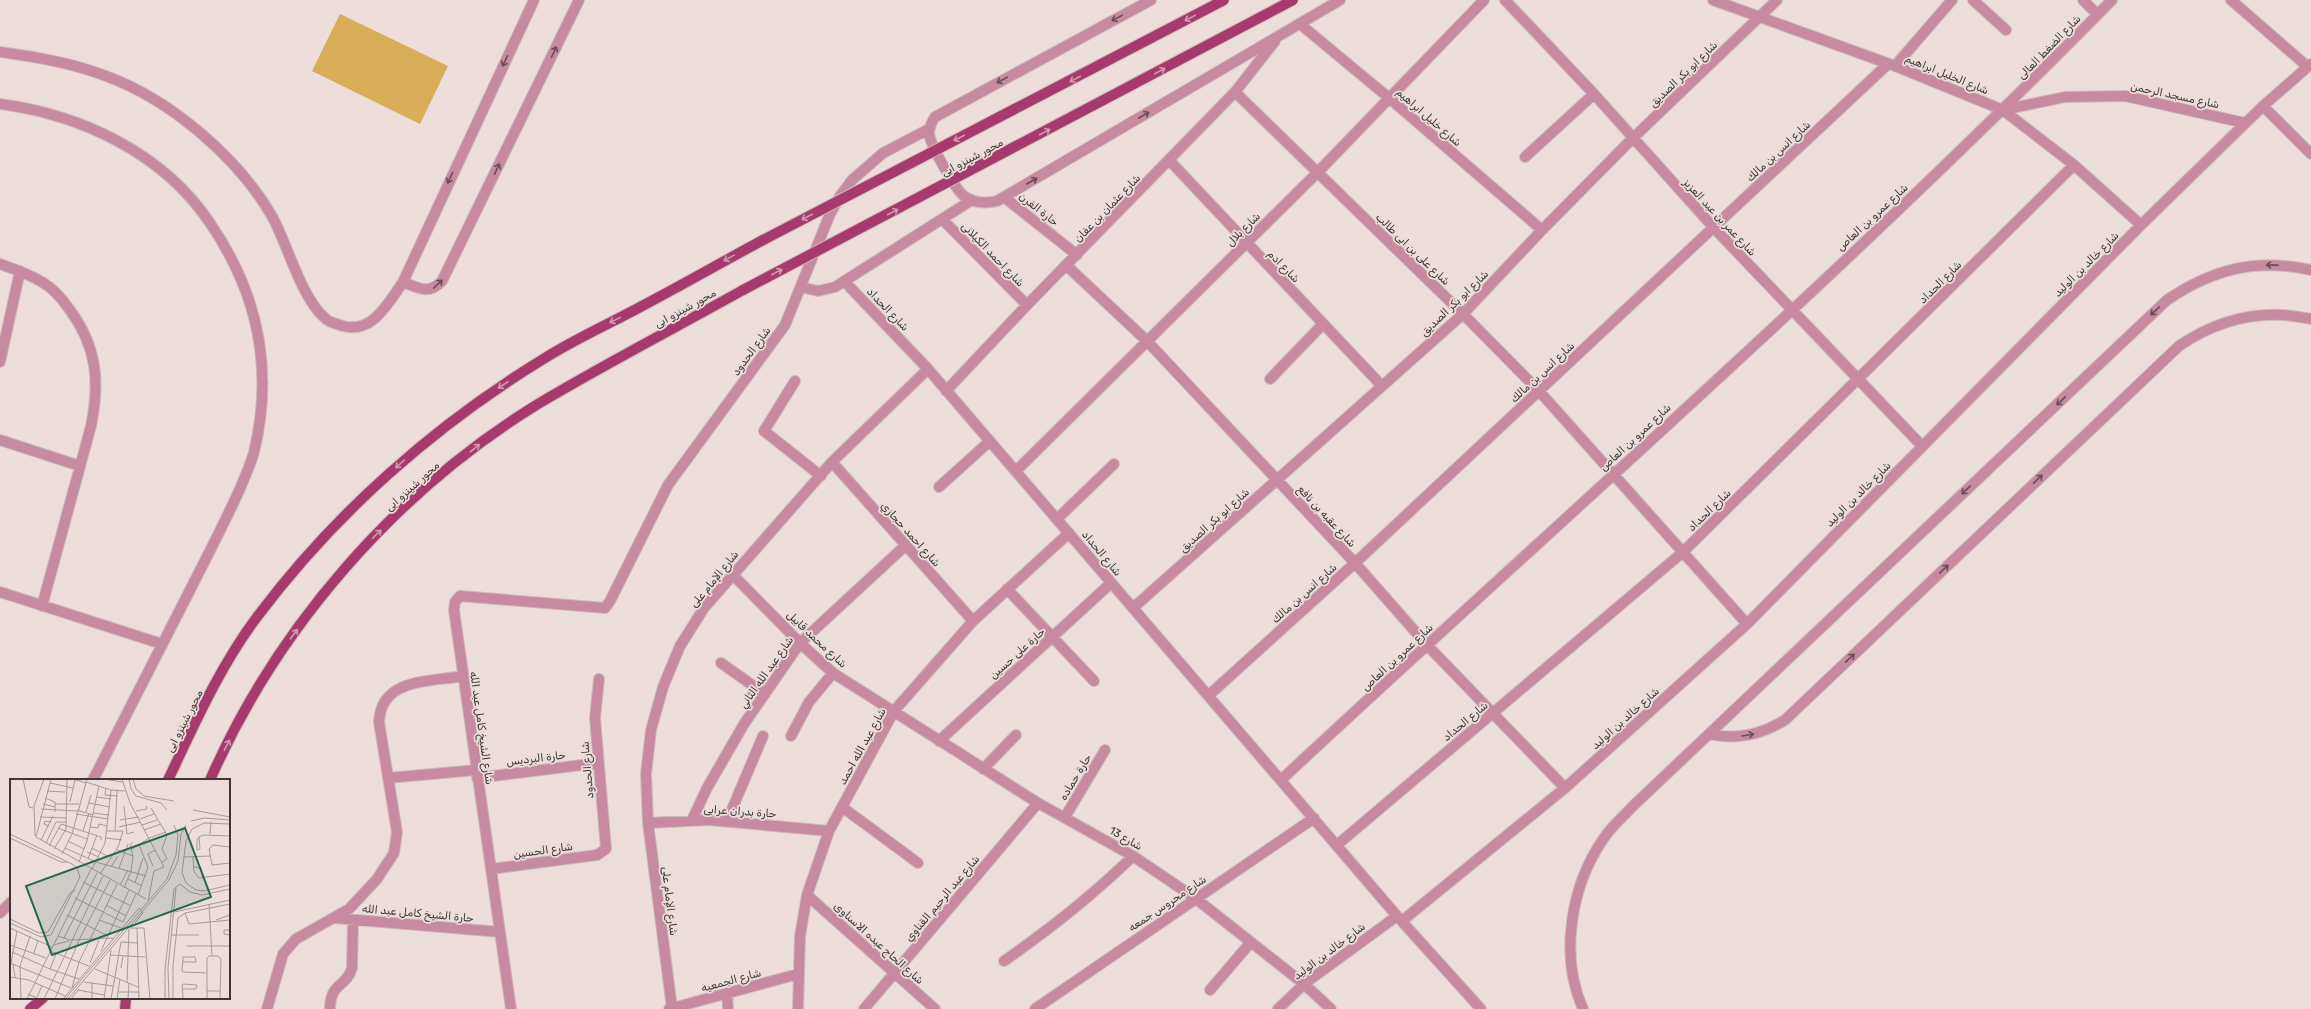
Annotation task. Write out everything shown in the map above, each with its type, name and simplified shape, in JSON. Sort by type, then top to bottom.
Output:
[{"type":"main road","name":"محور شينزو ابى","points":[[168,779],[205,705],[256,618],[323,538],[368,493],[409,455],[453,421],[538,362],[594,330],[1224,0]]},
{"type":"main road","name":"محور شينزو ابى","points":[[210,779],[247,706],[285,647],[327,590],[368,544],[424,489],[480,444],[538,405],[743,290],[1293,0]]},
{"type":"main road","points":[[30,1009],[42,999]]},
{"type":"main road","points":[[125,1009],[126,999]]},
{"type":"street","points":[[0,52],[55,60],[106,76],[155,100],[200,132],[238,170],[258,196],[272,218],[313,303],[326,320],[348,329],[367,325],[383,311],[403,282],[534,0]]},
{"type":"street","points":[[403,282],[424,290],[430,290],[442,281],[579,0]]},
{"type":"street","points":[[1151,0],[940,113],[931,123],[929,129],[931,142],[958,190],[972,200],[989,203],[1004,197],[1340,0]]},
{"type":"street","name":"شارع بلال","points":[[1016,471],[1317,173],[1484,0]]},
{"type":"street","name":"شارع عمر بن عبد العزيز","points":[[1504,0],[1594,94],[1714,228],[1922,446]]},
{"type":"street","name":"شارع الخليل ابراهيم","points":[[1713,0],[1892,65],[2004,110],[2074,165],[2141,225]]},
{"type":"street","name":"شارع ابو بكر الصديق","points":[[1133,608],[1463,314],[1542,230],[1633,138],[1761,17],[1777,0]]},
{"type":"street","name":"شارع انس بن مالك","points":[[1209,696],[1355,563],[1714,228],[1892,65],[1952,0]]},
{"type":"street","points":[[1973,0],[2006,30]]},
{"type":"street","points":[[2083,0],[2098,14]]},
{"type":"street","name":"شارع الضغط العالى","points":[[2004,110],[2112,0]]},
{"type":"street","points":[[2236,2],[2310,66]]},
{"type":"street","name":"شارع خليل ابراهيم","points":[[1300,24],[1389,98],[1542,230]]},
{"type":"street","name":"شارع عثمان بن عفان","points":[[946,391],[1027,305],[1170,161],[1235,92],[1278,36]]},
{"type":"street","name":"شارع خالد بن الوليد","points":[[1278,1009],[1304,984],[1400,918],[1565,788],[1747,624],[2141,225],[2245,123],[2310,66]]},
{"type":"street","name":"شارع على بن ابى طالب","points":[[1235,92],[1463,314],[1539,391],[1747,624]]},
{"type":"street","points":[[1525,157],[1594,94]]},
{"type":"street","name":"شارع مسجد الرحمن","points":[[2004,110],[2065,97],[2125,96],[2245,123]]},
{"type":"street","points":[[0,104],[62,116],[112,137],[159,167],[197,204],[226,246],[249,295],[261,349],[263,400],[254,453],[233,506],[94,779]]},
{"type":"street","points":[[2264,106],[2311,154]]},
{"type":"street","name":"شارع عمرو بن العاص","points":[[1281,780],[1791,310],[2004,110]]},
{"type":"street","name":"شارع الحدود","points":[[605,608],[610,602],[668,485],[778,337],[791,313],[830,214],[852,180],[883,153],[929,129]]},
{"type":"street","name":"شارع ادم","points":[[1170,161],[1382,386]]},
{"type":"street","name":"شارع الحداد","points":[[1337,845],[1683,552],[2074,165]]},
{"type":"street","name":"حارة الفرن","points":[[1004,197],[1077,255]]},
{"type":"street","points":[[801,287],[818,291],[827,290],[844,281],[972,200]]},
{"type":"street","name":"شارع احمد الكيلانى","points":[[942,219],[1027,305]]},
{"type":"street","points":[[0,264],[20,271],[44,283],[64,301],[79,322],[90,347],[96,372],[96,400],[80,466],[42,606]]},
{"type":"street","points":[[1584,1009],[1579,1000],[1571,958],[1572,915],[1584,874],[1605,837],[1633,806],[2167,300],[2199,280],[2228,270],[2272,264],[2311,270]]},
{"type":"street","name":"شارع عقبه بن نافع","points":[[1067,266],[1147,341],[1355,563],[1427,644],[1565,788]]},
{"type":"street","points":[[0,362],[20,271]]},
{"type":"street","name":"شارع الحداد","points":[[844,281],[928,369],[1400,918],[1481,1009]]},
{"type":"street","points":[[1710,734],[1722,737],[1749,736],[1762,733],[1785,720],[2168,356],[2190,338],[2214,325],[2253,315],[2294,315],[2311,319]]},
{"type":"street","points":[[1270,379],[1323,324]]},
{"type":"street","name":"شارع الإمام على","points":[[671,1009],[648,823],[646,774],[651,730],[663,687],[680,646],[704,608],[732,574],[832,462],[928,369]]},
{"type":"street","points":[[795,381],[764,431],[821,476]]},
{"type":"street","points":[[0,440],[80,466]]},
{"type":"street","points":[[939,487],[990,441]]},
{"type":"street","name":"شارع احمد حجازي","points":[[832,462],[973,620]]},
{"type":"street","points":[[1057,519],[1114,464]]},
{"type":"street","name":"شارع عبد الله احمد","points":[[798,1009],[800,936],[807,895],[829,831],[894,712],[973,620],[1068,532]]},
{"type":"street","name":"شارع عبد الله الثاني","points":[[692,820],[725,756],[800,643],[906,545]]},
{"type":"street","name":"شارع محمد قابيل","points":[[732,574],[800,643],[833,673],[894,712]]},
{"type":"street","name":"حارة على حسين","points":[[939,740],[1112,583]]},
{"type":"street","points":[[1007,589],[1094,681]]},
{"type":"street","points":[[0,592],[162,644]]},
{"type":"street","name":"شارع الشيخ كامل عبد الله","points":[[511,1009],[476,774],[454,610],[455,602],[460,596],[605,608]]},
{"type":"street","points":[[722,663],[765,694]]},
{"type":"street","points":[[791,736],[809,702],[833,673]]},
{"type":"street","points":[[267,1009],[283,954],[296,938],[349,909],[377,879],[394,853],[397,832],[380,722],[380,711],[384,700],[392,692],[401,687],[463,676]]},
{"type":"street","name":"شارع الحدود","points":[[597,855],[606,849],[595,718],[599,679]]},
{"type":"street","name":"شارع 13","points":[[894,712],[1038,803],[1133,856],[1195,898],[1304,984],[1331,1009]]},
{"type":"street","points":[[727,821],[763,736]]},
{"type":"street","points":[[982,769],[1016,736]]},
{"type":"street","name":"حارة حماده","points":[[1065,817],[1105,750]]},
{"type":"street","name":"حارة البرديس","points":[[388,778],[476,774],[598,763]]},
{"type":"street","name":"شارع عبد الرحيم القناوي","points":[[864,1009],[1038,803]]},
{"type":"street","points":[[842,807],[918,863]]},
{"type":"street","name":"شارع محروس جمعه","points":[[1035,1009],[1195,898],[1314,818]]},
{"type":"street","name":"حارة بدران عرابى","points":[[648,823],[692,820],[727,821],[829,831]]},
{"type":"street","name":"شارع الحسين","points":[[491,870],[597,855]]},
{"type":"street","points":[[1004,961],[1102,887],[1133,856]]},
{"type":"street","name":"شارع الحاج عبده الاسناوى","points":[[807,895],[936,1009]]},
{"type":"street","points":[[0,913],[10,903]]},
{"type":"street","name":"حارة الشيخ كامل عبد الله","points":[[334,918],[500,932]]},
{"type":"street","points":[[330,1009],[332,993],[350,975],[352,968],[353,920]]},
{"type":"street","points":[[1210,990],[1251,942]]},
{"type":"street","name":"شارع الجمعيه","points":[[671,1009],[798,974]]},
{"type":"street","points":[[726,993],[728,1009]]},
{"type":"shaded area","points":[[340,14],[448,66],[420,124],[312,71]]}]
